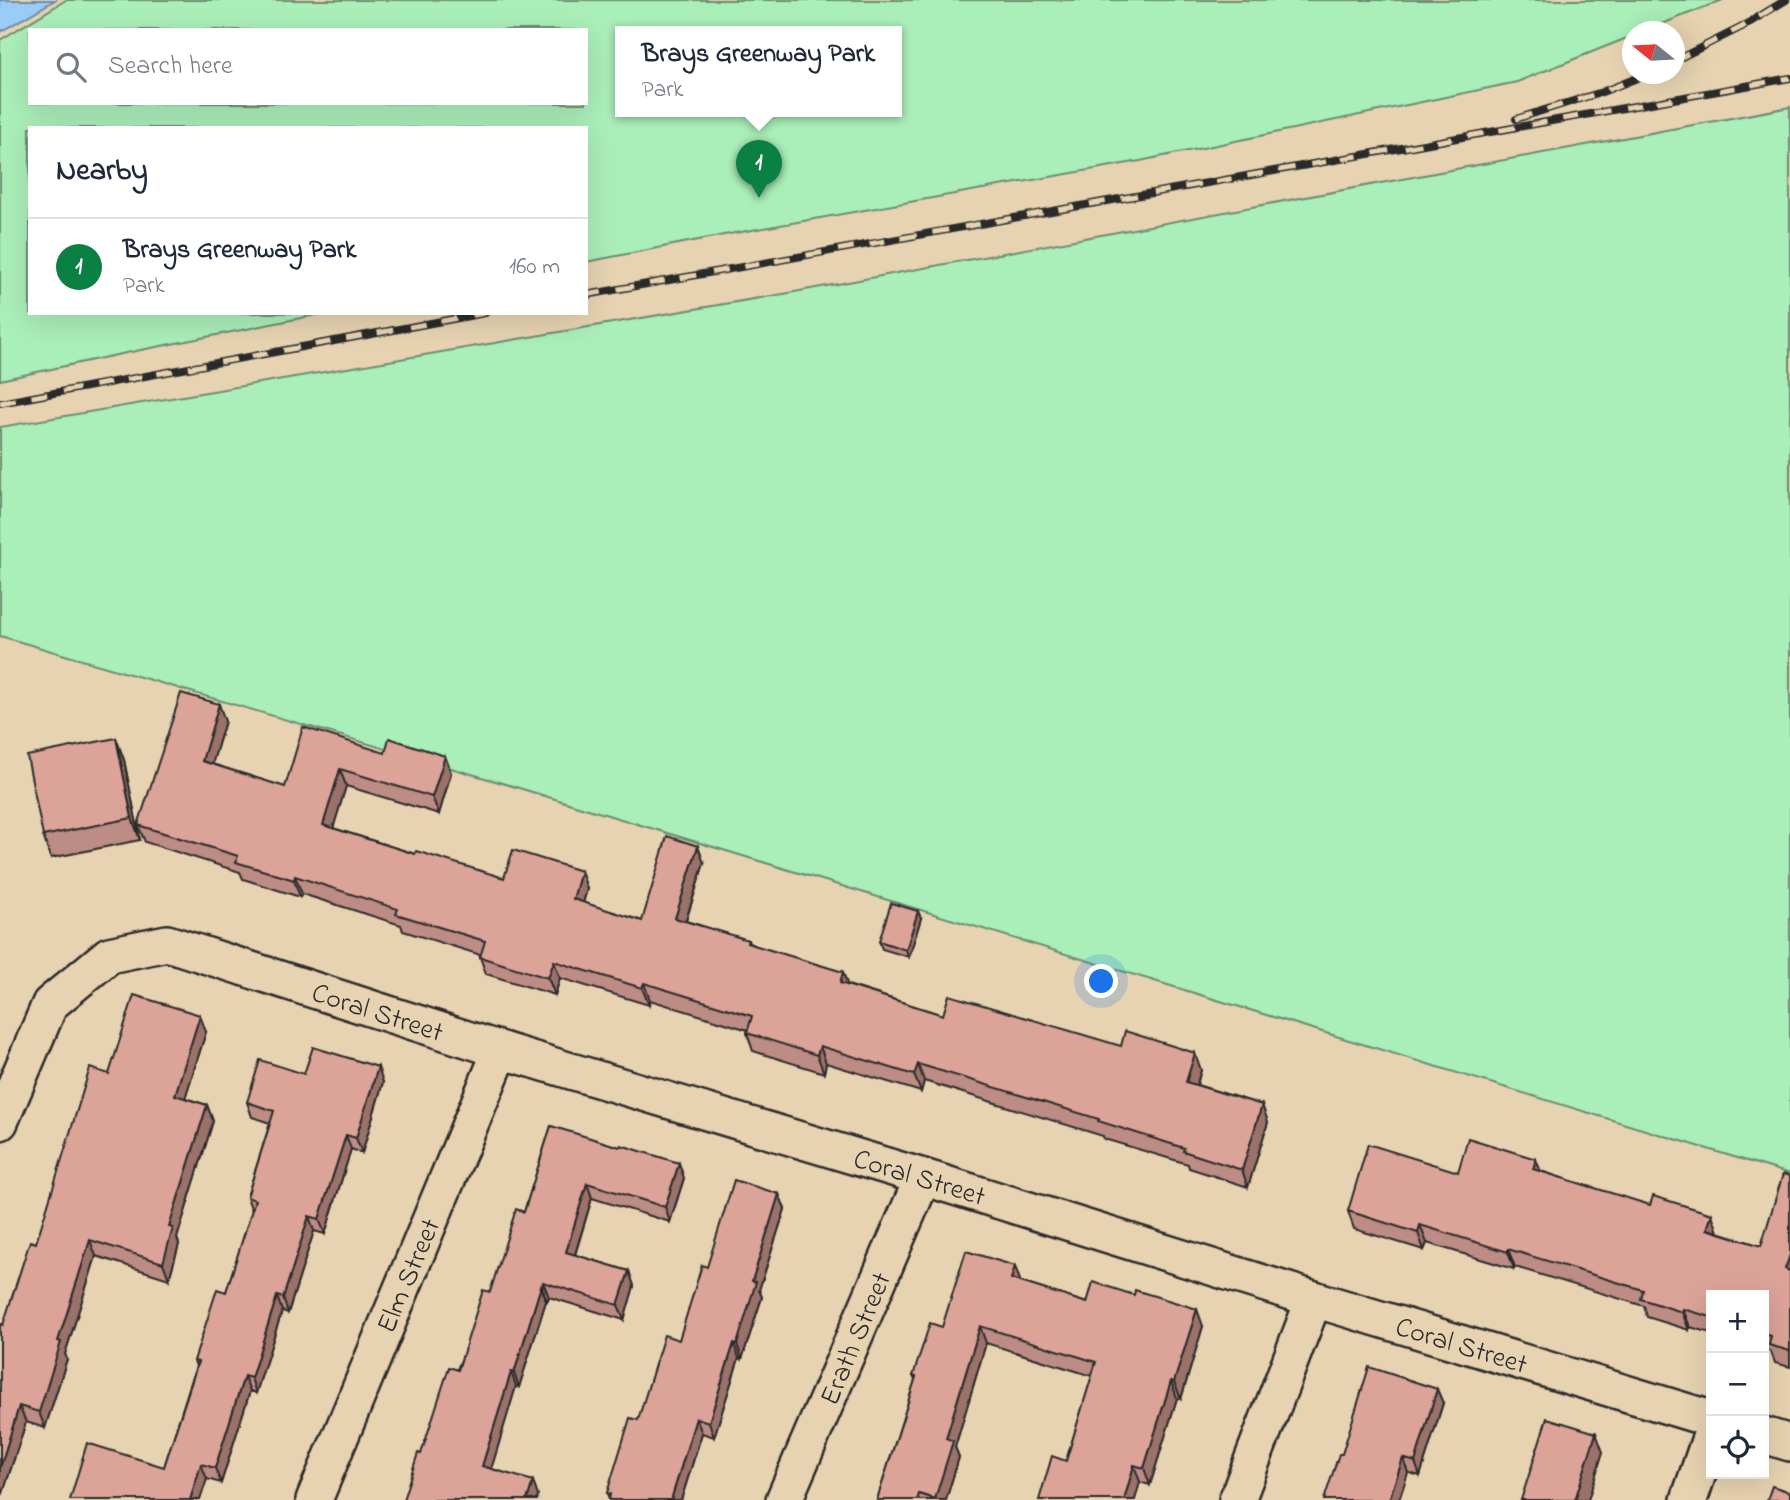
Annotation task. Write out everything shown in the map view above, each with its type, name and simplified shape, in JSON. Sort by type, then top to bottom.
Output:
[{"type":"street","name":"Coral Street","points":[[0,1122],[50,1004],[109,955],[167,943],[501,1050],[1706,1417]]},
{"type":"street","name":"Elm Street","points":[[314,1500],[501,1050]]},
{"type":"street","name":"Erath Street","points":[[784,1500],[923,1177]]},
{"type":"street","points":[[1237,1500],[1314,1299]]},
{"type":"street","points":[[1769,1437],[1790,1443]]},
{"type":"street","points":[[1689,1500],[1706,1450]]},
{"type":"green space","points":[[66,0],[1723,0],[1669,21],[1622,21],[1622,40],[1517,82],[1140,161],[588,262],[588,126],[28,126],[28,315],[316,315],[0,380],[0,40]]},
{"type":"green space","points":[[1790,107],[1790,1174],[509,785],[0,636],[0,427],[789,293]]},
{"type":"water","points":[[0,0],[55,0],[0,32]]},
{"type":"building","points":[[181,693],[219,704],[202,761],[285,787],[303,727],[385,753],[389,738],[445,756],[432,797],[340,769],[323,825],[504,878],[513,850],[581,871],[573,899],[642,921],[667,836],[698,846],[675,918],[843,972],[840,983],[943,1015],[949,995],[1121,1046],[1125,1031],[1195,1053],[1186,1082],[1262,1105],[1242,1170],[1183,1151],[1184,1148],[1098,1121],[1099,1119],[918,1064],[914,1075],[820,1046],[817,1055],[747,1033],[752,1016],[644,983],[642,988],[554,961],[548,978],[480,957],[485,941],[396,914],[398,909],[295,876],[294,880],[236,862],[238,856],[138,825]]},
{"type":"building","points":[[116,738],[132,818],[43,836],[27,756]]},
{"type":"building","points":[[891,903],[918,911],[906,950],[879,941]]},
{"type":"building","points":[[134,995],[200,1015],[175,1095],[207,1105],[169,1227],[173,1228],[163,1263],[90,1240],[39,1412],[19,1406],[0,1468],[0,1324],[3,1325],[30,1241],[36,1243],[90,1068],[109,1074]]},
{"type":"building","points":[[313,1047],[378,1067],[356,1138],[346,1135],[319,1219],[309,1216],[283,1298],[277,1296],[251,1378],[244,1376],[215,1468],[201,1464],[190,1500],[70,1500],[87,1443],[164,1467],[198,1362],[194,1361],[217,1289],[226,1292],[255,1200],[247,1197],[274,1111],[247,1102],[260,1060],[304,1074]]},
{"type":"building","points":[[551,1126],[679,1163],[665,1207],[587,1183],[566,1252],[629,1271],[618,1305],[543,1282],[541,1286],[482,1466],[533,1481],[527,1500],[403,1500],[449,1367],[458,1370],[483,1290],[490,1292],[516,1209],[524,1212]]},
{"type":"building","points":[[1468,1138],[1536,1159],[1533,1169],[1650,1205],[1653,1196],[1712,1214],[1707,1229],[1761,1246],[1783,1174],[1790,1176],[1790,1255],[1785,1269],[1790,1271],[1790,1351],[1769,1345],[1769,1290],[1706,1290],[1706,1316],[1683,1309],[1682,1312],[1641,1299],[1643,1290],[1508,1249],[1508,1252],[1420,1225],[1418,1233],[1348,1211],[1368,1144],[1458,1172]]},
{"type":"building","points":[[734,1180],[779,1194],[752,1281],[756,1282],[737,1344],[734,1343],[709,1422],[696,1418],[671,1500],[609,1500],[610,1494],[607,1493],[630,1418],[638,1420],[664,1335],[679,1340],[702,1265],[707,1267]]},
{"type":"building","points":[[966,1251],[1015,1266],[1011,1279],[1087,1303],[1093,1282],[1134,1295],[1135,1290],[1197,1309],[1144,1468],[1134,1465],[1124,1500],[1039,1500],[1052,1456],[1066,1461],[1096,1362],[980,1326],[946,1438],[953,1441],[935,1499],[919,1494],[917,1500],[877,1500],[930,1323],[942,1327]]},
{"type":"building","points":[[1369,1367],[1437,1389],[1415,1462],[1403,1458],[1389,1500],[1324,1500],[1339,1454],[1342,1454]]},
{"type":"building","points":[[1547,1418],[1596,1433],[1575,1500],[1521,1500]]},
{"type":"building","points":[[1772,1486],[1790,1492],[1790,1500],[1767,1500]]},
{"type":"railway","points":[[1685,56],[1742,27],[1786,0]]},
{"type":"railway","points":[[588,295],[1790,78]]},
{"type":"railway","points":[[1516,119],[1622,84]]},
{"type":"railway","points":[[0,403],[474,315]]},
{"type":"place","name":"Brays Greenway Park","points":[[759,198]]}]
